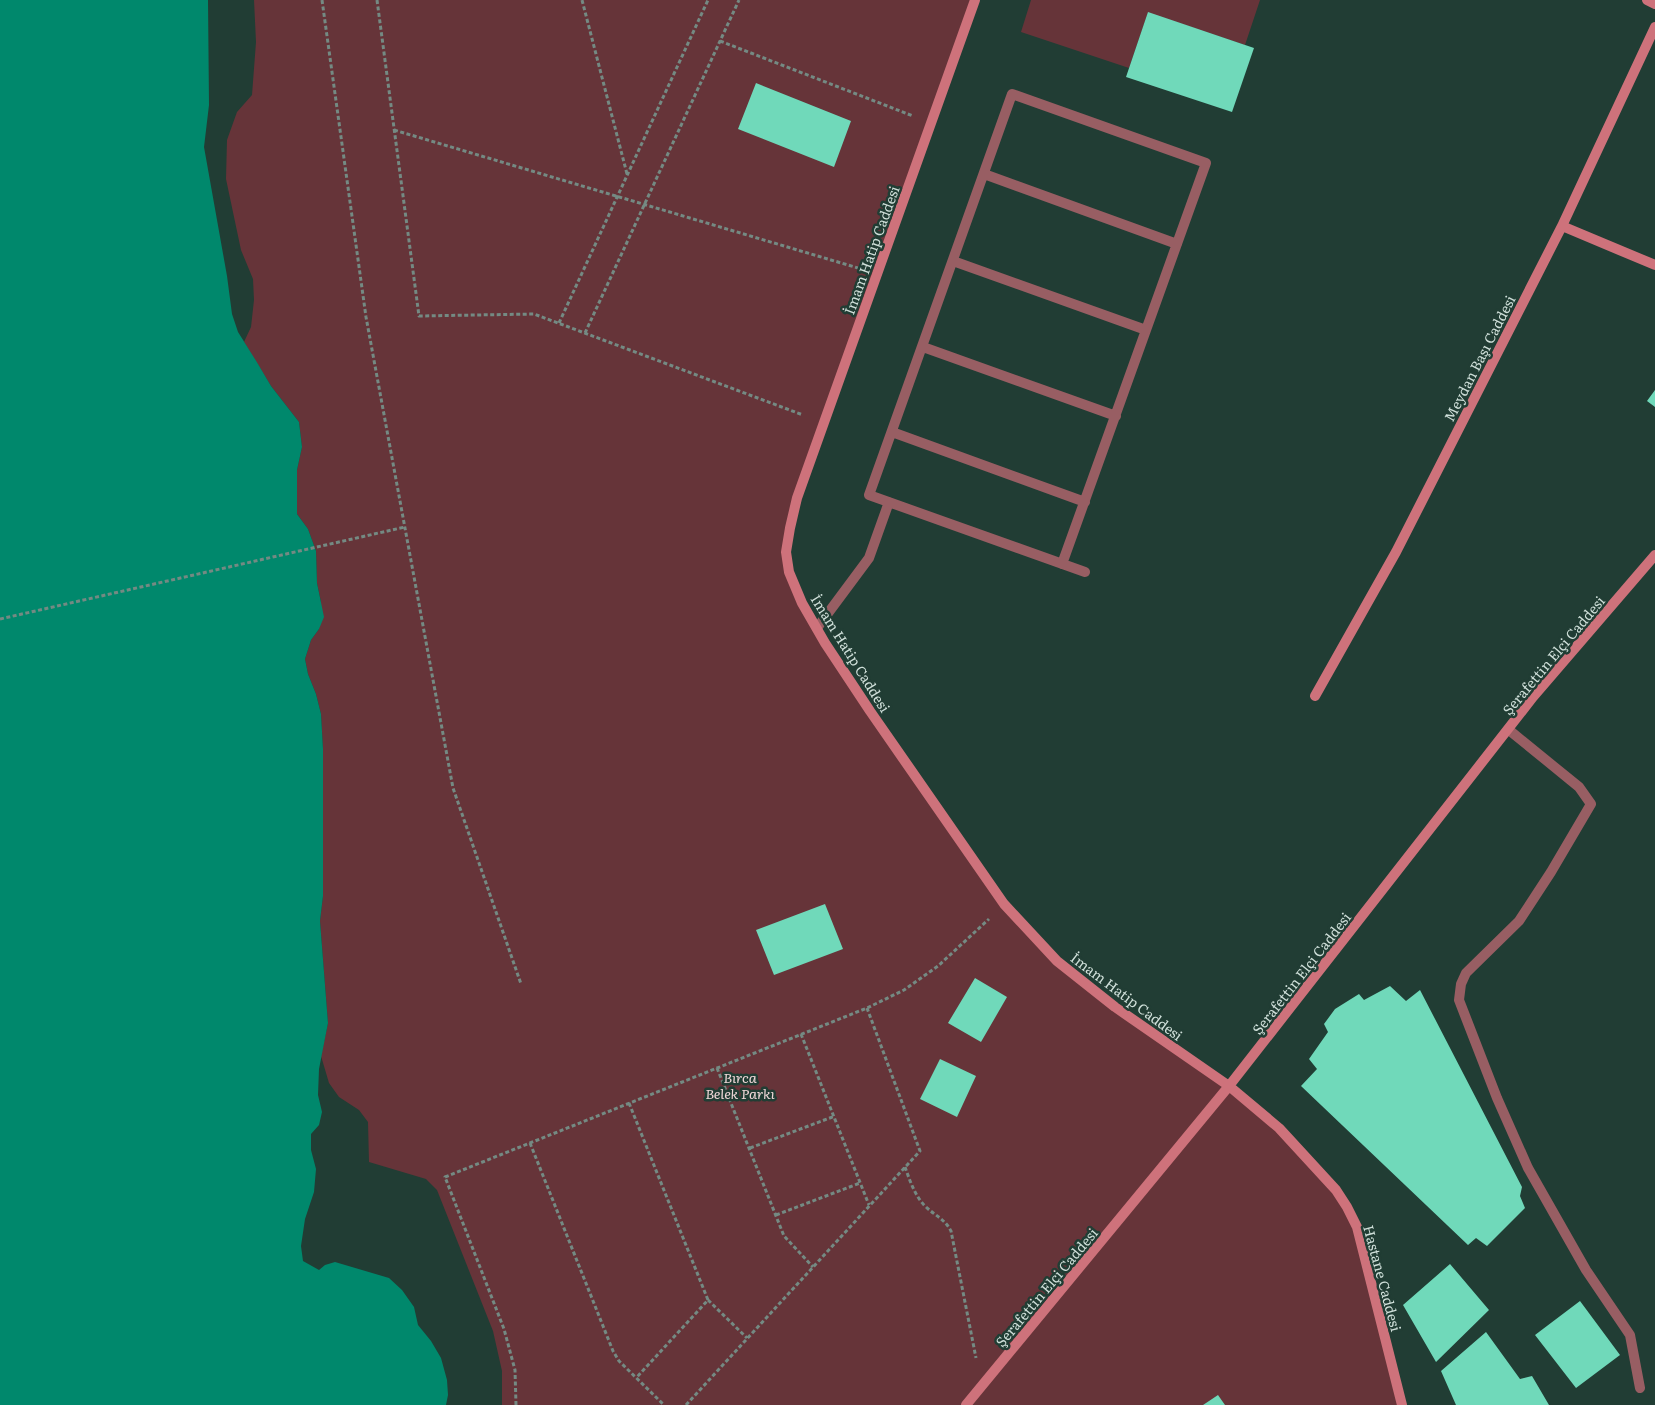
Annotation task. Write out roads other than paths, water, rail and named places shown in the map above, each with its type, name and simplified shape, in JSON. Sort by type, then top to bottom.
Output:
[{"type":"street","name":"İmam Hatip Caddesi","points":[[975,0],[797,498],[786,552],[789,572],[802,603],[870,711],[1004,904],[1057,960],[1115,1008],[1229,1086]]},
{"type":"street","points":[[1647,0],[1655,4]]},
{"type":"street","name":"Meydan Başı Caddesi","points":[[1315,696],[1396,552],[1562,226],[1655,26]]},
{"type":"street","points":[[1062,564],[1206,163],[1012,94],[869,495],[1062,564],[1085,572]]},
{"type":"street","points":[[984,174],[1177,244]]},
{"type":"street","points":[[1562,226],[1655,264]]},
{"type":"street","points":[[953,261],[1146,330]]},
{"type":"street","points":[[923,346],[1116,416]]},
{"type":"street","points":[[892,432],[1085,502]]},
{"type":"street","points":[[817,628],[869,558],[889,502]]},
{"type":"street","name":"Şerafettin Elçi Caddesi","points":[[966,1405],[1229,1086],[1533,697],[1655,555]]},
{"type":"street","points":[[1509,730],[1579,787],[1591,804],[1551,872],[1519,921],[1466,973],[1461,984],[1459,1000],[1497,1098],[1528,1168],[1586,1270],[1630,1335],[1640,1388]]},
{"type":"street","name":"Hastane Caddesi","points":[[1229,1086],[1279,1128],[1336,1190],[1347,1207],[1357,1227],[1402,1405]]},
{"type":"park label","name":"Bırca Belek Parkı","points":[[740,1086]]}]
